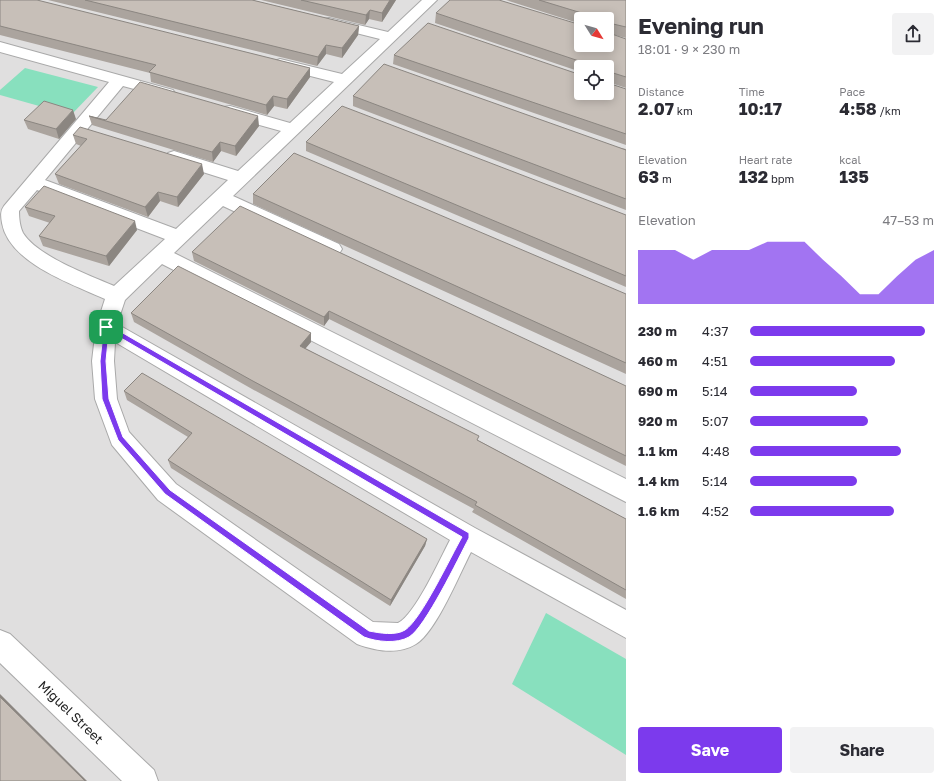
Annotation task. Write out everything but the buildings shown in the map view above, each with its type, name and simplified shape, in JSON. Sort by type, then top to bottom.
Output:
[{"type":"street","points":[[423,1],[408,20],[391,37],[372,64],[345,80],[330,104],[292,130],[116,296],[106,327],[103,361],[106,399],[120,438],[167,492],[367,634],[388,638],[407,634],[421,618],[466,536]]},
{"type":"street","points":[[318,19],[391,37]]},
{"type":"street","points":[[408,20],[424,26]]},
{"type":"street","points":[[0,47],[120,79],[180,97]]},
{"type":"street","points":[[268,61],[345,80]]},
{"type":"street","points":[[116,296],[42,260],[22,246],[15,236],[10,222],[10,210],[34,182],[84,130],[120,79]]},
{"type":"street","points":[[217,108],[292,130]]},
{"type":"street","points":[[275,146],[293,155]]},
{"type":"street","points":[[159,153],[241,178]]},
{"type":"street","points":[[34,182],[179,237]]},
{"type":"street","points":[[220,198],[351,258]]},
{"type":"street","points":[[160,254],[626,491]]},
{"type":"street","points":[[106,327],[466,536],[626,625]]},
{"type":"street","name":"Miguel Street","points":[[0,644],[143,781]]},
{"type":"shaded area","points":[[0,0],[626,0],[626,781],[0,781]]},
{"type":"green space","points":[[25,68],[98,87],[71,115],[0,95],[0,90]]},
{"type":"green space","points":[[546,613],[626,659],[626,755],[512,684]]},
{"type":"route","points":[[106,327],[466,536],[421,618],[407,634],[388,638],[367,634],[167,492],[120,438],[106,399],[103,361],[106,327]]}]
